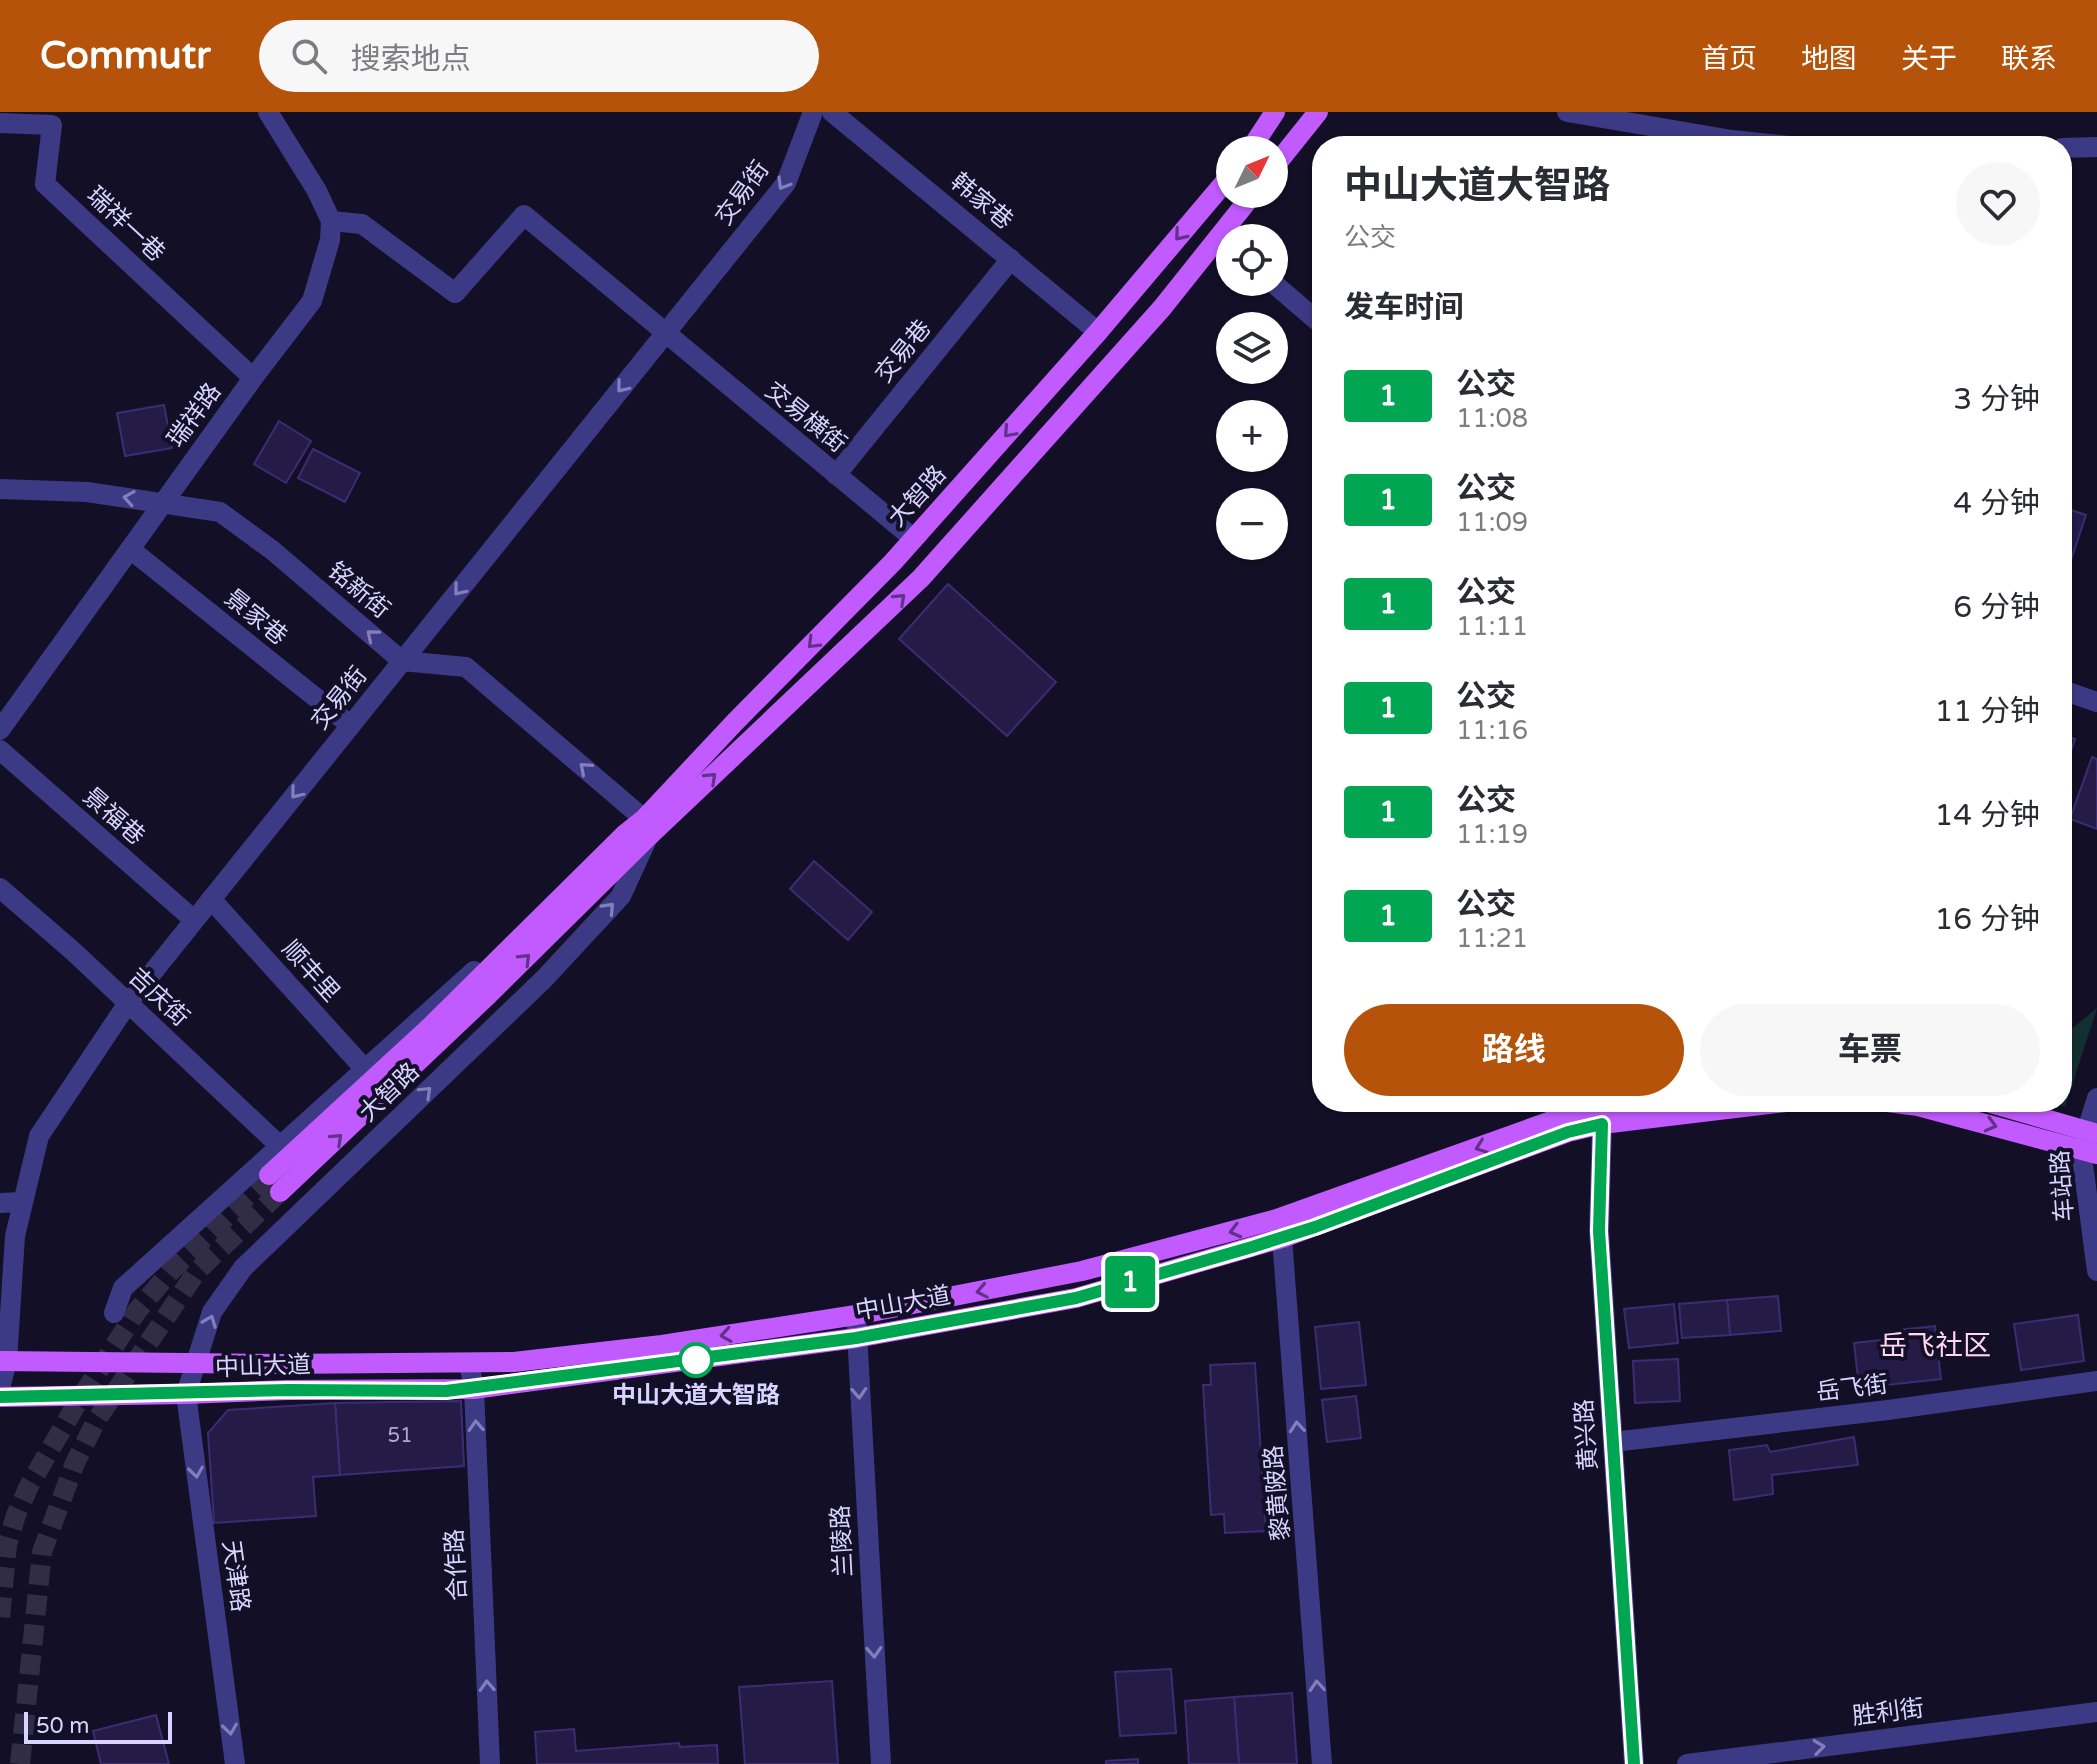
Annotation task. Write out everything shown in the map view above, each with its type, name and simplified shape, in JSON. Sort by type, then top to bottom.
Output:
[{"type":"main road","points":[[1253,136],[1261,112]]},
{"type":"main road","points":[[1259,136],[1275,112]]},
{"type":"main road","points":[[1288,150],[1318,112]]},
{"type":"main road","name":"大智路","points":[[1216,193],[1098,332],[914,539],[646,828],[487,996],[275,1184],[369,1074],[502,957],[625,834],[646,828],[921,578],[1216,251]]},
{"type":"main road","name":"中山大道","points":[[0,1397],[474,1389],[856,1338],[1076,1298],[1280,1229],[1554,1120],[1600,1112]]},
{"type":"main road","points":[[1947,1112],[2090,1142]]},
{"type":"main road","points":[[2013,1112],[2090,1142]]},
{"type":"main road","name":"中山大道","points":[[4,1361],[514,1362],[662,1345],[856,1315],[1280,1229]]},
{"type":"street","points":[[268,112],[317,191],[331,221]]},
{"type":"street","name":"交易街","points":[[0,1388],[4,1361],[6,1280],[39,1136],[128,1003],[786,183],[813,112]]},
{"type":"street","name":"韩家巷","points":[[832,112],[1098,332]]},
{"type":"street","points":[[1567,112],[1708,136]]},
{"type":"street","name":"瑞祥一巷","points":[[0,123],[52,125],[45,184],[253,378]]},
{"type":"street","points":[[2072,148],[2097,147]]},
{"type":"street","name":"交易横街","points":[[331,221],[362,224],[455,293],[524,215],[914,539]]},
{"type":"street","name":"瑞祥路","points":[[0,730],[253,378],[312,301],[330,240],[331,221]]},
{"type":"street","name":"交易巷","points":[[836,475],[1011,259]]},
{"type":"street","points":[[1288,296],[1312,316]]},
{"type":"street","name":"铭新街","points":[[0,489],[87,492],[220,512],[272,550],[402,661]]},
{"type":"street","name":"景家巷","points":[[130,549],[350,725]]},
{"type":"street","points":[[402,661],[466,667],[646,828]]},
{"type":"street","points":[[2072,693],[2097,702]]},
{"type":"street","name":"景福巷","points":[[0,750],[194,920]]},
{"type":"street","name":"大智路","points":[[186,1394],[212,1312],[243,1268],[544,979],[621,896],[646,828]]},
{"type":"street","name":"吉庆街","points":[[0,888],[280,1146]]},
{"type":"street","name":"顺丰里","points":[[211,899],[369,1074]]},
{"type":"street","name":"大智路","points":[[114,1313],[123,1288],[280,1146],[369,1074]]},
{"type":"street","name":"车站路","points":[[2097,1098],[2090,1142],[2097,1271]]},
{"type":"street","name":"黄兴路","points":[[1600,1112],[1599,1231],[1634,1764]]},
{"type":"street","points":[[0,1203],[22,1202]]},
{"type":"street","name":"黎黄陂路","points":[[1280,1229],[1322,1764]]},
{"type":"street","name":"兰陵路","points":[[856,1315],[881,1764]]},
{"type":"street","name":"合作路","points":[[469,1363],[474,1389],[490,1764]]},
{"type":"street","name":"岳飞街","points":[[1613,1442],[1888,1410],[2097,1381]]},
{"type":"street","name":"天津路","points":[[186,1394],[235,1764]]},
{"type":"street","name":"胜利街","points":[[1687,1764],[2097,1712]]},
{"type":"green space","points":[[2097,1008],[2072,1085],[2072,1028]]},
{"type":"building","points":[[164,405],[172,448],[125,456],[117,413]]},
{"type":"building","points":[[279,421],[311,441],[286,483],[254,464]]},
{"type":"building","points":[[313,449],[360,473],[345,502],[298,478]]},
{"type":"building","points":[[2072,510],[2086,515],[2072,557]]},
{"type":"building","points":[[948,584],[1056,682],[1007,736],[899,639]]},
{"type":"building","points":[[2092,757],[2097,759],[2097,829],[2072,820]]},
{"type":"building","points":[[814,861],[872,912],[848,940],[790,889]]},
{"type":"building","points":[[1778,1296],[1781,1331],[1730,1335],[1727,1300]]},
{"type":"building","points":[[1727,1300],[1730,1335],[1682,1338],[1679,1304]]},
{"type":"building","points":[[1674,1304],[1678,1343],[1629,1348],[1624,1309]]},
{"type":"building","points":[[2078,1315],[2084,1361],[2021,1370],[2014,1324]]},
{"type":"building","points":[[1359,1322],[1366,1385],[1321,1389],[1315,1327]]},
{"type":"building","points":[[1935,1326],[1941,1379],[1859,1388],[1854,1343],[1890,1339],[1889,1331]]},
{"type":"building","points":[[1678,1359],[1680,1401],[1635,1403],[1633,1361]]},
{"type":"building","points":[[1255,1363],[1266,1531],[1225,1533],[1224,1514],[1211,1515],[1203,1385],[1211,1385],[1210,1365]]},
{"type":"building","points":[[1356,1396],[1361,1438],[1327,1442],[1322,1400]]},
{"type":"building","points":[[461,1401],[464,1466],[340,1475],[335,1403]]},
{"type":"building","points":[[335,1403],[340,1475],[313,1477],[316,1516],[214,1523],[208,1433],[228,1410]]},
{"type":"building","points":[[1854,1437],[1858,1465],[1772,1475],[1773,1494],[1734,1500],[1729,1450],[1767,1445],[1770,1452]]},
{"type":"building","points":[[1171,1669],[1176,1733],[1120,1736],[1115,1672]]},
{"type":"building","points":[[832,1681],[838,1764],[745,1764],[739,1687]]},
{"type":"building","points":[[1292,1693],[1297,1764],[1239,1764],[1234,1697]]},
{"type":"building","points":[[1234,1697],[1239,1764],[1189,1764],[1185,1701]]},
{"type":"building","points":[[156,1715],[169,1764],[101,1764],[93,1731]]},
{"type":"building","points":[[574,1729],[576,1751],[679,1743],[680,1747],[717,1745],[718,1764],[537,1764],[535,1732]]},
{"type":"building","points":[[1138,1759],[1138,1764],[1106,1764],[1106,1761]]},
{"type":"tunnel","points":[[0,1617],[7,1545],[16,1515],[30,1484],[76,1405],[137,1311],[170,1272],[269,1175]]},
{"type":"tunnel","points":[[20,1764],[42,1552],[75,1463],[97,1419],[197,1271],[280,1192]]},
{"type":"bus line","name":"1","points":[[0,1397],[288,1390],[446,1391],[856,1338],[1076,1298],[1282,1238],[1568,1132],[1602,1124],[1599,1231],[1634,1764]]},
{"type":"place","name":"中山大道大智路","points":[[696,1360]]},
{"type":"district","name":"岳飞社区","points":[[1935,1345]]}]
